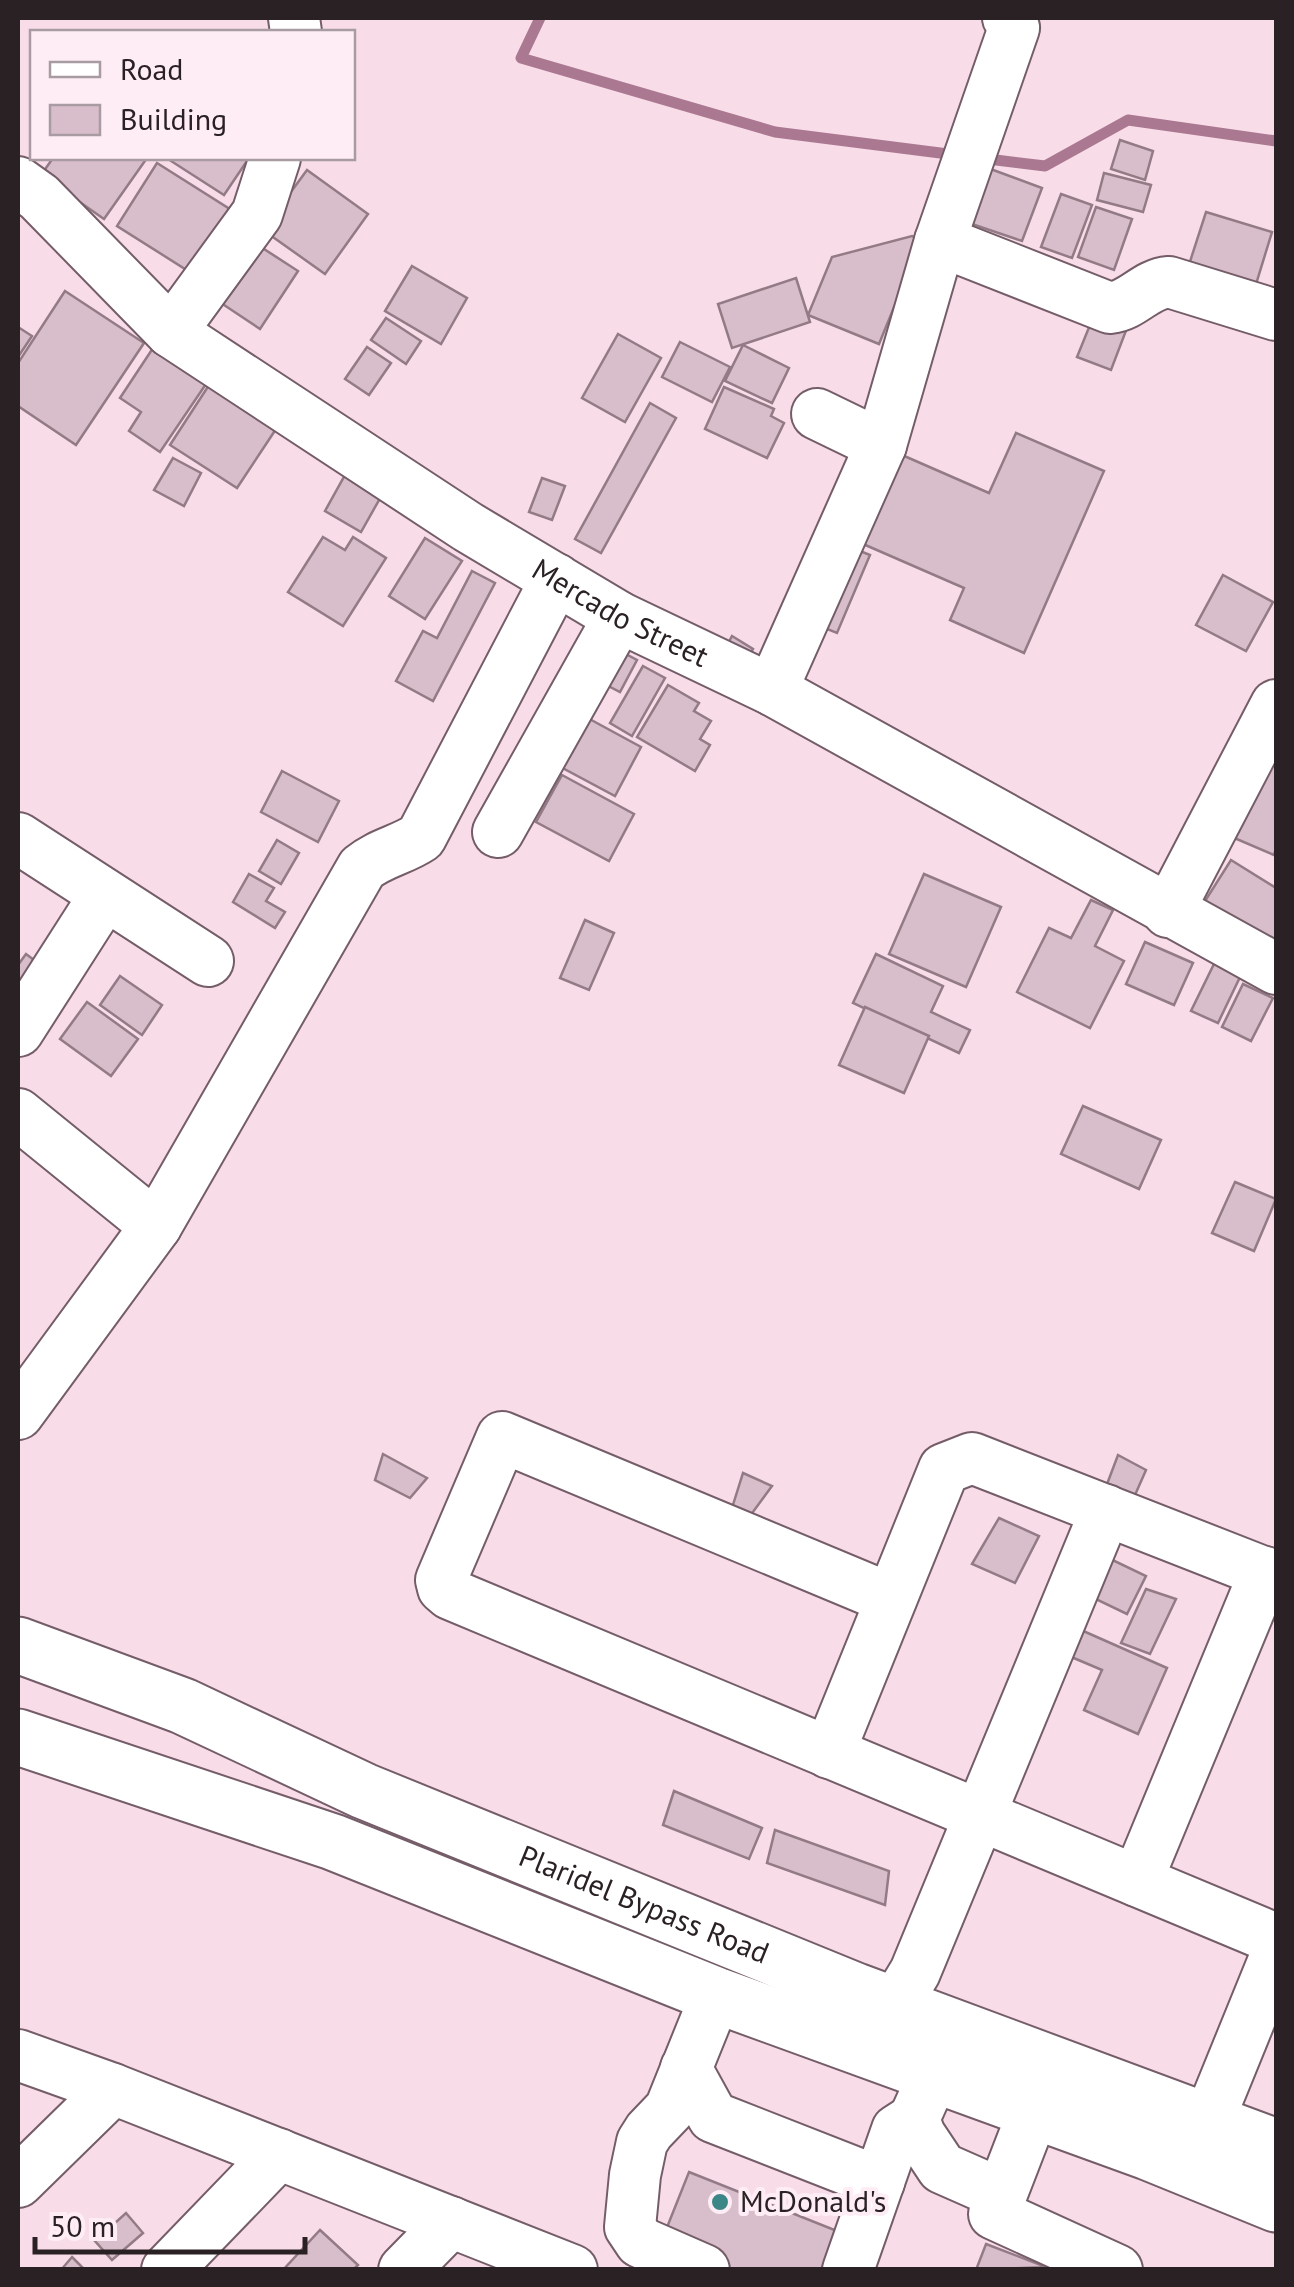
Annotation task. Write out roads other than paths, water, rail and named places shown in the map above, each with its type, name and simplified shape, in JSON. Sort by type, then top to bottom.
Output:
[{"type":"highway","name":"Plaridel Bypass Road","points":[[18,1645],[183,1706],[364,1791],[896,2005],[1276,2148]]},
{"type":"highway","name":"Plaridel Bypass Road","points":[[18,1737],[333,1842],[716,1995],[924,2098],[1034,2113],[1148,2152],[1276,2204]]},
{"type":"street","points":[[772,690],[881,445],[940,240],[1014,28],[1008,18]]},
{"type":"street","points":[[171,332],[257,214],[275,160]]},
{"type":"street","name":"Mercado Street","points":[[18,182],[39,197],[171,332],[468,527],[619,616],[772,690],[1168,912],[1276,968]]},
{"type":"street","points":[[940,240],[1110,308],[1127,305],[1154,284],[1168,282],[1276,315]]},
{"type":"street","points":[[817,414],[881,445]]},
{"type":"street","points":[[18,1414],[156,1226],[362,868],[377,856],[408,846],[421,836],[556,579]]},
{"type":"street","points":[[498,832],[619,616]]},
{"type":"street","points":[[1168,912],[1276,704]]},
{"type":"street","points":[[18,838],[208,961]]},
{"type":"street","points":[[18,1032],[105,895]]},
{"type":"street","points":[[18,1114],[156,1226]]},
{"type":"street","points":[[892,1599],[502,1436],[441,1580],[442,1588],[450,1594],[1276,1940]]},
{"type":"street","points":[[828,1752],[944,1469],[956,1462],[972,1458],[1271,1574],[1137,1881]]},
{"type":"street","points":[[896,2005],[915,1972],[1106,1510]]},
{"type":"street","points":[[1208,2122],[1276,1955]]},
{"type":"street","points":[[704,2270],[640,2242],[630,2227],[642,2142],[678,2089],[716,1995]]},
{"type":"street","points":[[18,2055],[113,2088],[572,2270]]},
{"type":"street","points":[[18,2182],[113,2088]]},
{"type":"street","points":[[678,2089],[713,2117],[879,2182]]},
{"type":"street","points":[[848,2270],[897,2130],[924,2098]]},
{"type":"street","points":[[924,2098],[920,2135],[942,2168],[1000,2194]]},
{"type":"street","points":[[1034,2113],[994,2214],[1118,2270]]},
{"type":"street","points":[[167,2270],[279,2154]]},
{"type":"street","points":[[404,2270],[451,2222]]},
{"type":"waterway","points":[[540,18],[521,58],[775,132],[956,155]]},
{"type":"waterway","points":[[980,158],[1045,166],[1128,120],[1276,141]]},
{"type":"place","name":"McDonald's","points":[[720,2202]]}]
